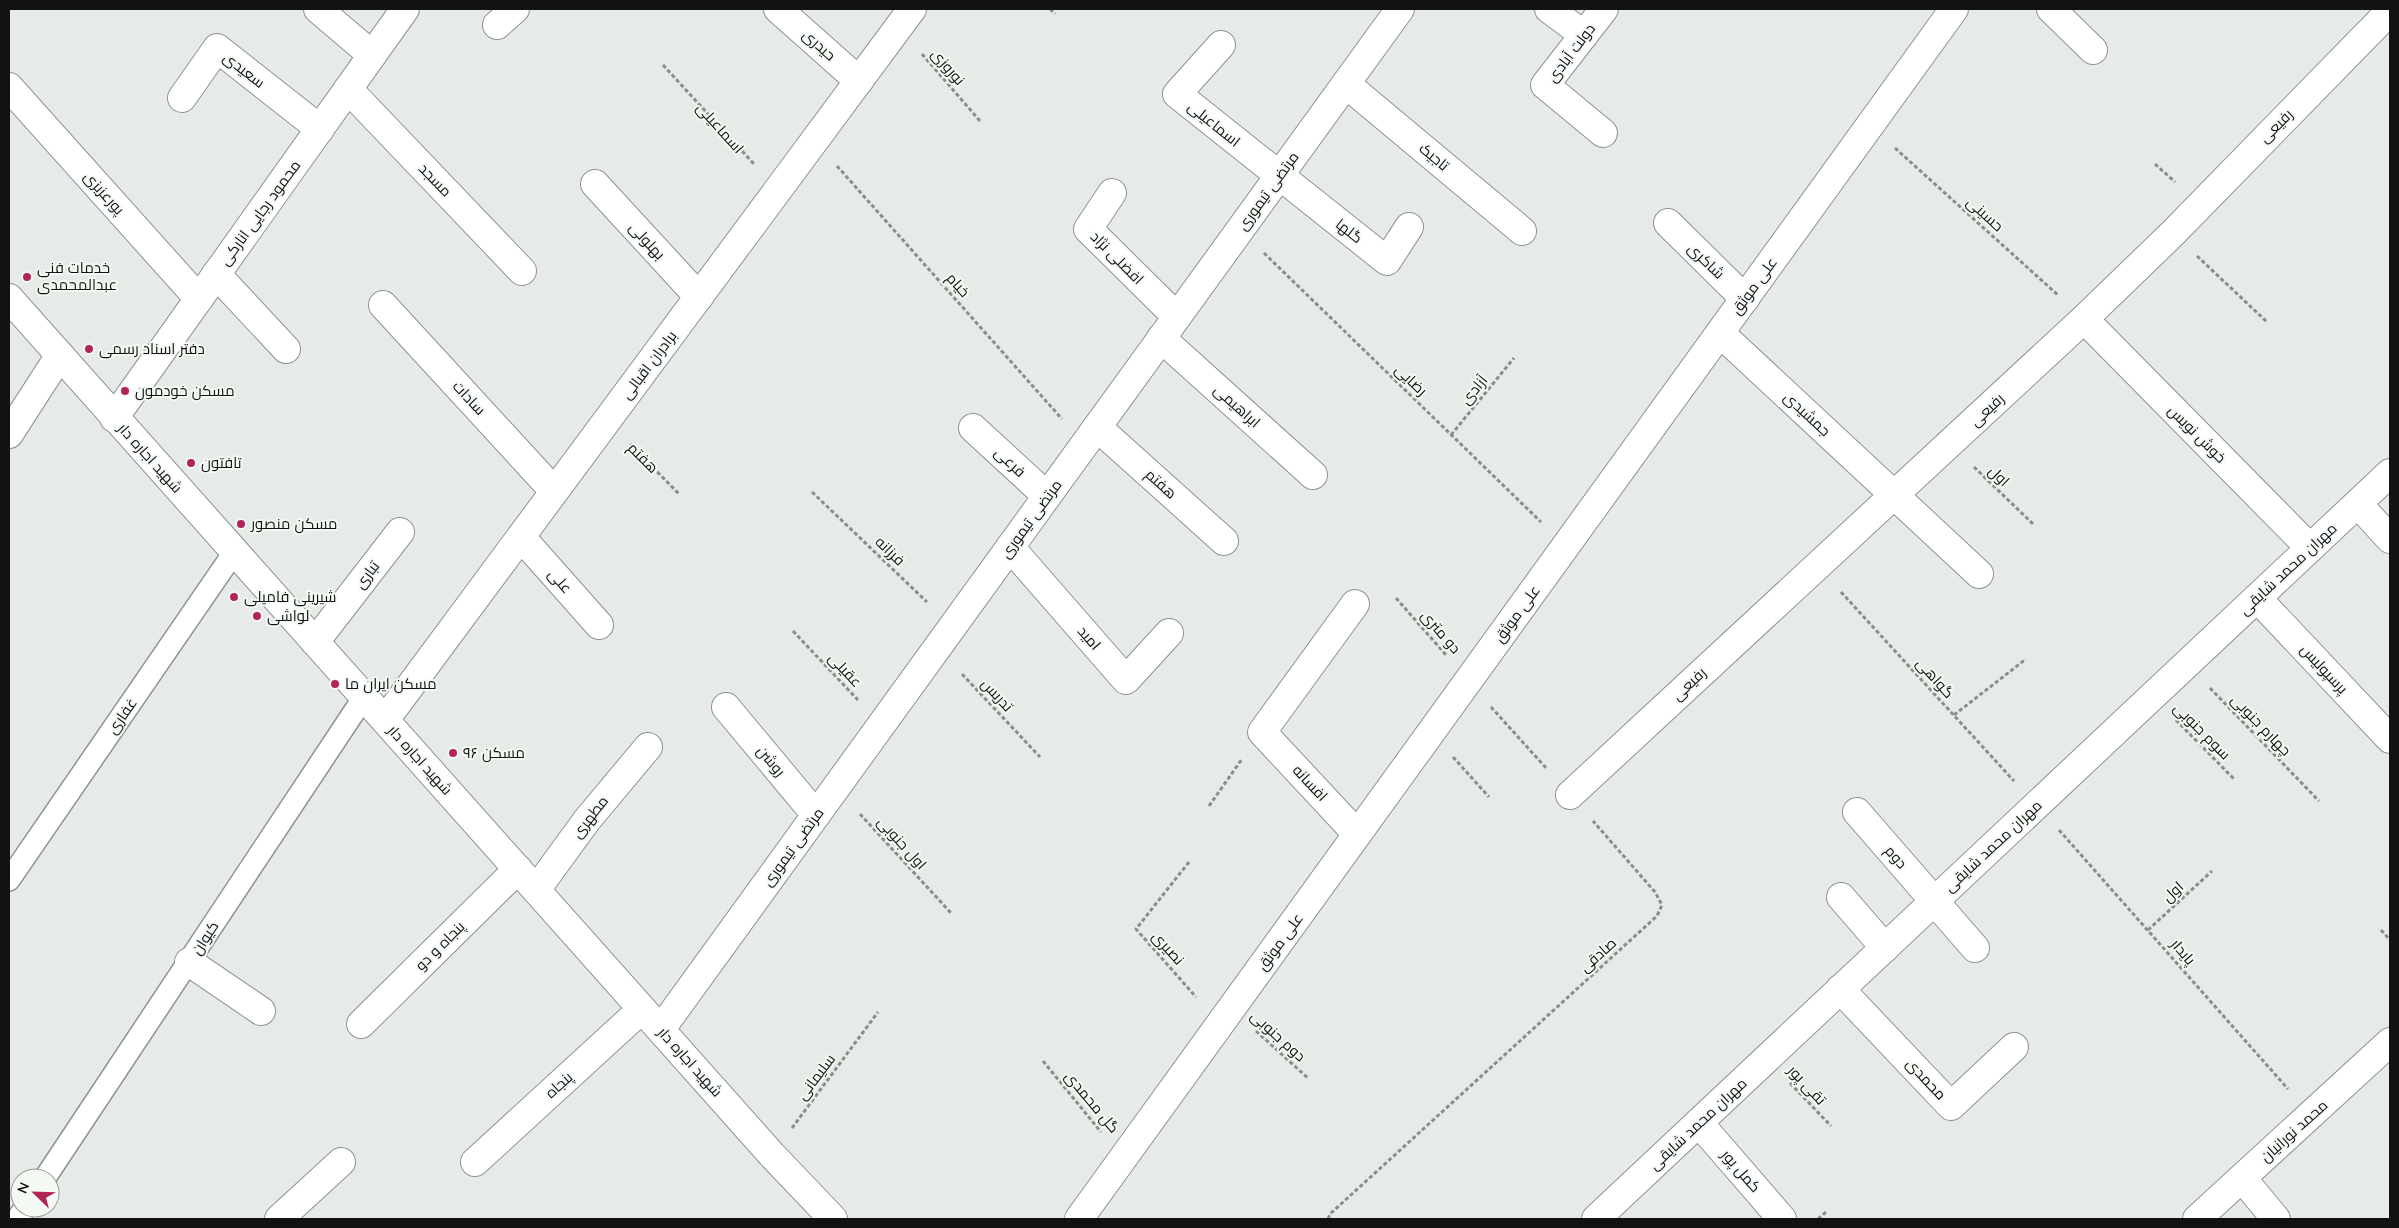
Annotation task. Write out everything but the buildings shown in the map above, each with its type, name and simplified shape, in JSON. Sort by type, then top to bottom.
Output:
[{"type":"street","points":[[318,9],[372,56]]},
{"type":"street","name":"محمود رجایی انارکی","points":[[114,418],[405,9]]},
{"type":"street","name":"حیدری","points":[[778,9],[859,81]]},
{"type":"street","name":"مرتضی تیموری","points":[[661,1029],[1400,9]]},
{"type":"street","points":[[1549,9],[1584,35]]},
{"type":"street","name":"دولت آبادی","points":[[1603,133],[1545,85],[1604,9]]},
{"type":"street","name":"علی موثق","points":[[1080,1219],[1954,9]]},
{"type":"street","points":[[2051,9],[2093,50]]},
{"type":"street","name":"رفیعی","points":[[1570,794],[1951,444],[2084,319],[2173,233],[2390,11]]},
{"type":"street","name":"برادران اقبالی","points":[[385,720],[905,18]]},
{"type":"street","name":"اسماعیلی","points":[[1221,45],[1177,94],[1279,176]]},
{"type":"street","name":"سعیدی","points":[[182,98],[217,48],[320,129]]},
{"type":"street","name":"تاجیک","points":[[1346,84],[1522,231]]},
{"type":"street","name":"پورعزیزی","points":[[9,87],[199,299]]},
{"type":"street","name":"مسجد","points":[[348,89],[522,271]]},
{"type":"street","name":"گلها","points":[[1279,176],[1387,261],[1409,227]]},
{"type":"street","name":"بهلولی","points":[[596,184],[699,297]]},
{"type":"street","name":"افضلی نژاد","points":[[1112,193],[1088,229],[1169,328]]},
{"type":"street","name":"شاکری","points":[[1668,223],[1745,299]]},
{"type":"street","points":[[216,274],[286,349]]},
{"type":"street","name":"شهید اجاره دار","points":[[9,298],[772,1155],[833,1219]]},
{"type":"street","name":"سادات","points":[[383,305],[554,491]]},
{"type":"street","name":"خوش نویس","points":[[2084,319],[2310,548]]},
{"type":"street","name":"ابراهیمی","points":[[1169,328],[1313,475]]},
{"type":"street","name":"جمشیدی","points":[[1720,333],[1979,574]]},
{"type":"street","points":[[9,434],[60,355]]},
{"type":"street","name":"فرعی","points":[[973,428],[1047,496]]},
{"type":"street","name":"هفتم","points":[[1091,436],[1224,541]]},
{"type":"street","name":"مهران محمد شایقی","points":[[1596,1219],[2390,473]]},
{"type":"street","points":[[2358,504],[2390,539]]},
{"type":"street","name":"تباری","points":[[315,642],[400,532]]},
{"type":"street","name":"علی","points":[[521,537],[600,625]]},
{"type":"street","name":"امید","points":[[1010,548],[1126,680],[1169,633]]},
{"type":"street","name":"پرسپولیس","points":[[2257,598],[2390,739]]},
{"type":"street","points":[[1262,732],[1355,604]]},
{"type":"street","name":"روشن","points":[[726,707],[816,814]]},
{"type":"street","name":"افسانه","points":[[1262,732],[1357,834]]},
{"type":"street","name":"مطهری","points":[[536,890],[587,820],[648,747]]},
{"type":"street","name":"دوم","points":[[1857,812],[1975,948]]},
{"type":"street","name":"پنجاه و دو","points":[[361,1024],[518,869]]},
{"type":"street","points":[[1840,897],[1885,948]]},
{"type":"street","points":[[189,962],[261,1011]]},
{"type":"street","name":"محمدی","points":[[1840,989],[1951,1106],[2014,1047]]},
{"type":"street","name":"پنجاه","points":[[475,1162],[642,1009]]},
{"type":"street","name":"محمد نورانیان","points":[[2197,1219],[2390,1042]]},
{"type":"street","name":"کمل پور","points":[[1699,1123],[1782,1219]]},
{"type":"street","points":[[279,1219],[341,1162]]},
{"type":"street","points":[[2242,1178],[2276,1219]]},
{"type":"lane","name":"غفاری","points":[[9,880],[235,551]]},
{"type":"lane","name":"کیوان","points":[[51,1168],[364,697]]},
{"type":"path","points":[[1050,9],[1055,14]]},
{"type":"path","name":"نوروزی","points":[[905,18],[980,121]]},
{"type":"path","name":"اسماعیلی","points":[[663,65],[778,191]]},
{"type":"path","name":"حسینی","points":[[1870,126],[2084,319]]},
{"type":"path","name":"خیام","points":[[815,141],[1091,436]]},
{"type":"path","name":"رضایی","points":[[1240,230],[1566,546]]},
{"type":"path","points":[[2173,233],[2267,322]]},
{"type":"path","name":"آزادی","points":[[1452,435],[1514,358]]},
{"type":"path","name":"هفتم","points":[[607,421],[680,495]]},
{"type":"path","name":"اول","points":[[1951,444],[2032,524]]},
{"type":"path","name":"فرزانه","points":[[812,492],[945,637]]},
{"type":"path","name":"گواهی","points":[[1817,566],[2037,805]]},
{"type":"path","name":"دو متری","points":[[1396,598],[1468,681]]},
{"type":"path","name":"عقیلی","points":[[793,631],[881,725]]},
{"type":"path","name":"تدریس","points":[[945,637],[1040,757]]},
{"type":"path","points":[[1954,715],[2026,659]]},
{"type":"path","name":"چهارم جنوبی","points":[[2187,664],[2319,801]]},
{"type":"path","name":"صادقی","points":[[1328,1219],[1330,1214],[1657,916],[1662,905],[1655,892],[1468,681]]},
{"type":"path","name":"سوم جنوبی","points":[[2152,697],[2235,780]]},
{"type":"path","points":[[1209,806],[1262,732]]},
{"type":"path","points":[[1431,733],[1489,797]]},
{"type":"path","name":"اول جنوبی","points":[[836,787],[951,914]]},
{"type":"path","name":"پایدار","points":[[2037,805],[2311,1115]]},
{"type":"path","name":"نصیری","points":[[1189,862],[1136,929],[1226,1016]]},
{"type":"path","name":"اول","points":[[2148,930],[2212,871]]},
{"type":"path","points":[[2381,930],[2390,940]]},
{"type":"path","name":"سلیمانی","points":[[772,1155],[878,1012]]},
{"type":"path","name":"دوم جنوبی","points":[[1226,1016],[1309,1079]]},
{"type":"path","name":"تقی پور","points":[[1768,1059],[1831,1126]]},
{"type":"path","name":"گل محمدی","points":[[1043,1061],[1124,1158]]},
{"type":"path","points":[[1818,1219],[1826,1212]]},
{"type":"place","name":"خدمات فنی عبدالمحمدی","points":[[27,277]]},
{"type":"place","name":"دفتر اسناد رسمی","points":[[89,349]]},
{"type":"place","name":"مسکن خودمون","points":[[125,391]]},
{"type":"place","name":"تافتون","points":[[191,463]]},
{"type":"place","name":"مسکن منصور","points":[[241,524]]},
{"type":"place","name":"شیرینی فامیلی","points":[[234,597]]},
{"type":"place","name":"لواشی","points":[[257,616]]},
{"type":"place","name":"مسکن ایران ما","points":[[335,684]]},
{"type":"place","name":"مسکن ۹۶","points":[[453,753]]}]
